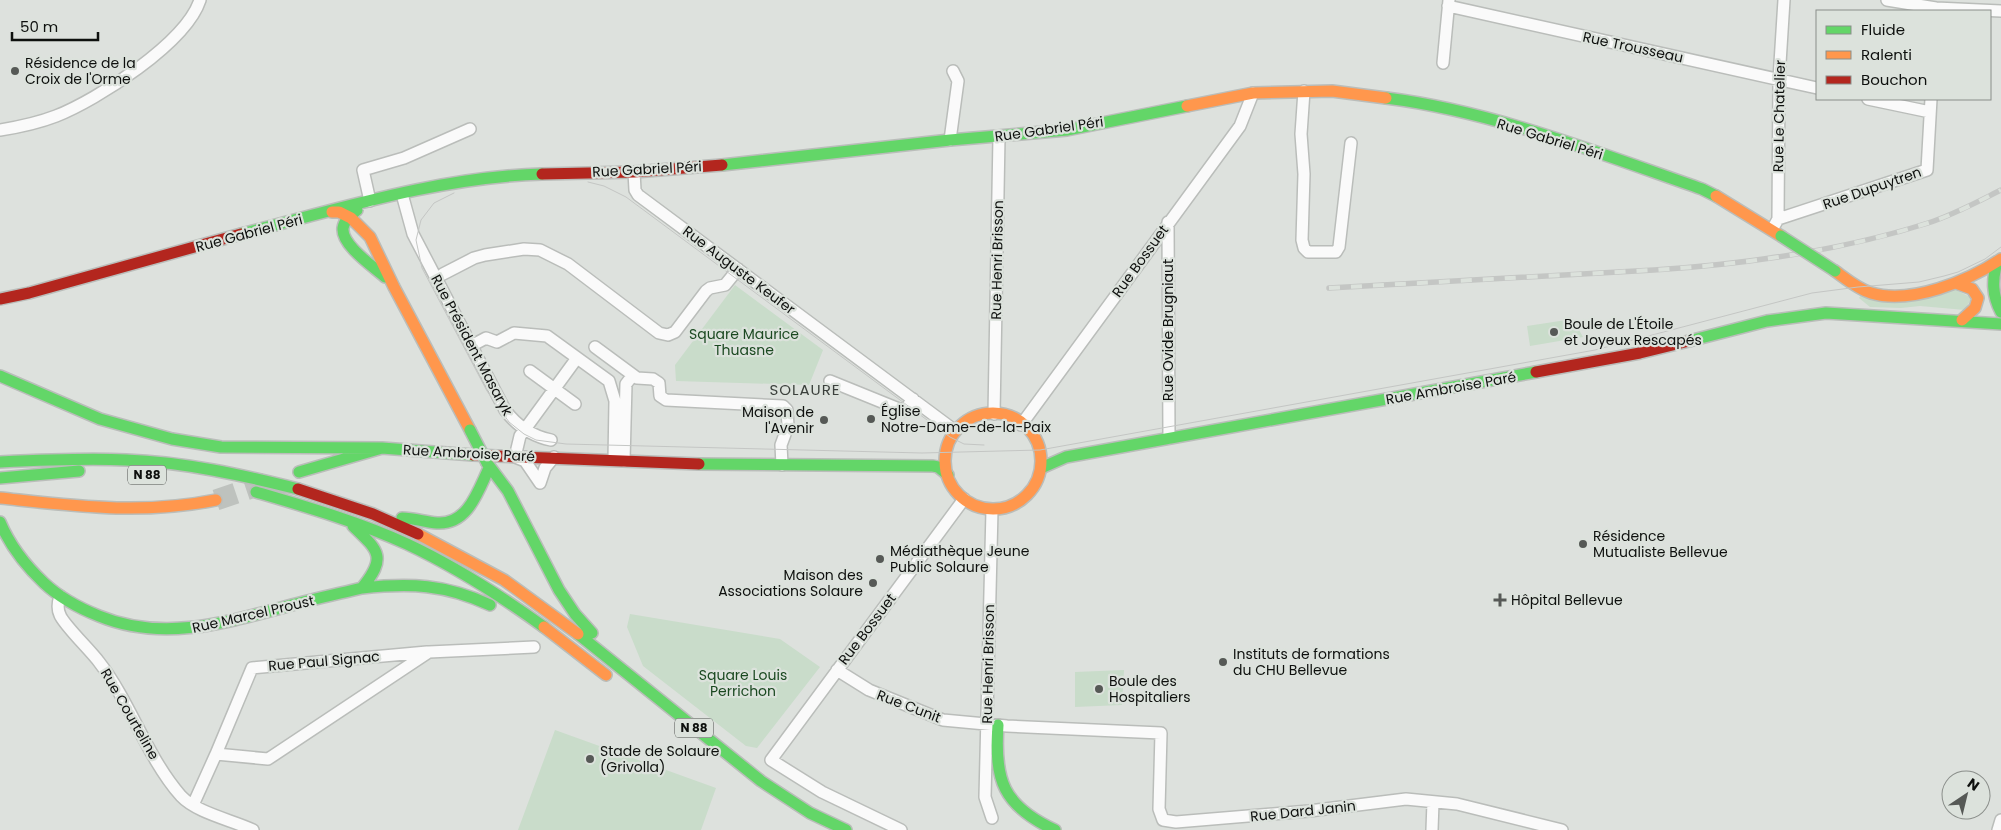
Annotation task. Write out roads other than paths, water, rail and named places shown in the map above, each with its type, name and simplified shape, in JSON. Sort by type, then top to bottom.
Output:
[{"type":"main road","name":"Rue Gabriel Péri","points":[[0,299],[29,293],[241,234],[440,185],[514,175],[634,172],[712,166],[950,140],[1067,130],[1253,93],[1304,91],[1332,91],[1395,99],[1437,107],[1532,131],[1702,190],[1727,202],[1870,292],[1882,295],[1910,294],[1956,283]]},
{"type":"main road","points":[[332,212],[352,213],[390,198]]},
{"type":"main road","points":[[352,213],[370,237],[394,287],[488,465],[508,490],[559,590],[575,614],[592,632],[600,652]]},
{"type":"main road","points":[[352,213],[342,228],[346,240],[394,287]]},
{"type":"main road","points":[[1956,283],[1981,273],[1999,261]]},
{"type":"main road","points":[[1999,261],[1992,282],[1995,302],[2001,312]]},
{"type":"main road","points":[[1956,283],[1975,290],[1978,298],[1977,306],[1962,320]]},
{"type":"main road","name":"Rue Ambroise Paré","points":[[1041,468],[1061,458],[1640,353],[1767,321],[1826,313],[1962,320],[2001,324]]},
{"type":"main road","name":"Rue Ambroise Paré","points":[[0,376],[100,419],[172,440],[221,447],[382,448],[444,454],[554,457],[667,464],[934,466],[948,475]]},
{"type":"main road","points":[[994,414],[1004,416],[1021,425],[1038,444],[1041,461],[1041,468],[1036,482],[1025,497],[1010,506],[992,510],[980,507],[964,499],[957,492],[948,475],[946,449],[952,434],[974,417],[994,414]]},
{"type":"main road","points":[[299,472],[382,448]]},
{"type":"main road","name":"N 88","points":[[0,462],[82,458],[174,464],[256,478],[289,486],[333,499],[386,519],[415,532],[488,571],[532,599],[757,779],[796,805],[846,830]]},
{"type":"main road","points":[[386,519],[410,517],[441,523],[454,519],[463,514],[473,503],[488,465]]},
{"type":"main road","points":[[0,478],[92,471]]},
{"type":"main road","points":[[245,490],[346,519],[408,544],[490,590],[526,614],[619,685]]},
{"type":"main road","points":[[0,498],[99,509],[149,510],[186,507],[216,500]]},
{"type":"main road","points":[[346,519],[376,548],[378,556],[378,563],[373,576],[362,588]]},
{"type":"main road","points":[[1,528],[24,564],[60,596]]},
{"type":"main road","name":"Rue Marcel Proust","points":[[60,596],[103,619],[146,630],[169,630],[219,624],[362,588],[399,583],[447,587],[468,593],[507,613],[526,614]]},
{"type":"main road","points":[[992,725],[997,768],[1004,789],[1019,810],[1040,824],[1055,830]]},
{"type":"street","points":[[0,130],[25,126],[57,116],[120,82],[173,37],[191,17],[200,0]]},
{"type":"street","name":"Rue Le Chatelier","points":[[1776,233],[1778,219],[1779,79],[1784,0]]},
{"type":"street","points":[[1887,0],[1936,10]]},
{"type":"street","points":[[1443,63],[1449,3]]},
{"type":"street","name":"Rue Trousseau","points":[[1449,3],[1816,88]]},
{"type":"street","points":[[950,140],[958,81],[953,72]]},
{"type":"street","points":[[1304,91],[1301,134],[1304,174],[1302,240],[1304,248],[1308,252],[1336,252],[1338,247],[1351,143]]},
{"type":"street","name":"Rue Bossuet","points":[[1021,425],[1240,126],[1253,93]]},
{"type":"street","points":[[1873,100],[1930,112]]},
{"type":"street","name":"Rue Dupuytren","points":[[1778,219],[1927,170],[1931,100]]},
{"type":"street","points":[[370,201],[363,170],[404,158],[470,129]]},
{"type":"street","name":"Rue Henri Brisson","points":[[994,414],[999,137]]},
{"type":"street","name":"Rue Auguste Keufer","points":[[634,172],[635,190],[638,195],[950,427],[952,434]]},
{"type":"street","name":"Rue Président Masaryk","points":[[402,194],[413,234],[505,410],[514,422],[524,430]]},
{"type":"street","name":"Rue Ovide Brugniaut","points":[[1168,222],[1168,438]]},
{"type":"street","points":[[443,274],[474,258],[486,255],[524,249],[540,250],[568,264],[660,333],[668,335],[676,332],[706,291],[725,285],[738,269]]},
{"type":"street","points":[[471,346],[486,338],[497,342],[514,333],[547,336],[609,381],[615,401],[619,461]]},
{"type":"street","points":[[595,347],[637,378],[655,380],[659,384],[662,399],[669,401],[783,406],[787,410],[788,423],[781,442],[782,465]]},
{"type":"street","points":[[554,457],[546,468],[540,483],[525,461],[515,457],[517,442],[577,358]]},
{"type":"street","points":[[530,371],[575,404]]},
{"type":"street","points":[[619,461],[626,384],[633,375]]},
{"type":"street","points":[[830,381],[904,411],[913,399]]},
{"type":"street","points":[[524,430],[551,440]]},
{"type":"street","name":"Rue Bossuet","points":[[901,830],[822,792],[771,760],[964,499]]},
{"type":"street","name":"Rue Henri Brisson","points":[[992,510],[992,725],[985,798],[992,818]]},
{"type":"street","name":"Rue Courteline","points":[[60,596],[58,602],[60,616],[93,653],[112,678],[158,763],[182,796],[193,806],[253,830]]},
{"type":"street","name":"Rue Paul Signac","points":[[193,806],[252,668],[429,652],[534,647]]},
{"type":"street","name":"Rue Paul Signac","points":[[216,754],[268,759],[429,652]]},
{"type":"street","name":"Rue Cunit","points":[[837,670],[869,690],[943,720],[992,725]]},
{"type":"street","name":"Rue Dard Janin","points":[[992,725],[1160,733],[1159,810],[1163,820],[1176,822],[1309,811],[1406,799],[1434,802]]},
{"type":"street","points":[[1432,830],[1434,802],[1458,804],[1562,830]]},
{"type":"street","points":[[1998,830],[2001,820]]},
{"type":"tunnel","points":[[216,500],[272,481]]},
{"type":"tram line","points":[[588,182],[604,186],[626,197],[950,437],[964,444],[984,445]]},
{"type":"tram line","points":[[454,193],[434,203],[421,220],[416,240],[422,268],[487,391],[509,422],[524,434],[536,440],[566,444],[922,453],[1040,450],[1595,350],[1812,293],[1919,282],[1958,272],[1985,259],[2001,247]]},
{"type":"railway","points":[[1329,288],[1654,270],[1758,260],[1827,249],[1895,233],[1947,216],[2001,190]]},
{"type":"place","name":"Résidence de la Croix de l'Orme","points":[[15,71]]},
{"type":"place","name":"Boule de L'Étoile et Joyeux Rescapés","points":[[1554,332]]},
{"type":"place","name":"Église Notre-Dame-de-la-Paix","points":[[871,419]]},
{"type":"place","name":"Maison de l'Avenir","points":[[824,420]]},
{"type":"place","name":"Résidence Mutualiste Bellevue","points":[[1583,544]]},
{"type":"place","name":"Médiathèque Jeune Public Solaure","points":[[880,559]]},
{"type":"place","name":"Maison des Associations Solaure","points":[[873,583]]},
{"type":"place","name":"Hôpital Bellevue","points":[[1500,600]]},
{"type":"place","name":"Instituts de formations du CHU Bellevue","points":[[1223,662]]},
{"type":"place","name":"Boule des Hospitaliers","points":[[1099,689]]},
{"type":"place","name":"Stade de Solaure (Grivolla)","points":[[590,759]]},
{"type":"district","name":"SOLAURE","points":[[805,390]]},
{"type":"park label","name":"Square Maurice Thuasne","points":[[744,342]]},
{"type":"park label","name":"Square Louis Perrichon","points":[[743,684]]}]
